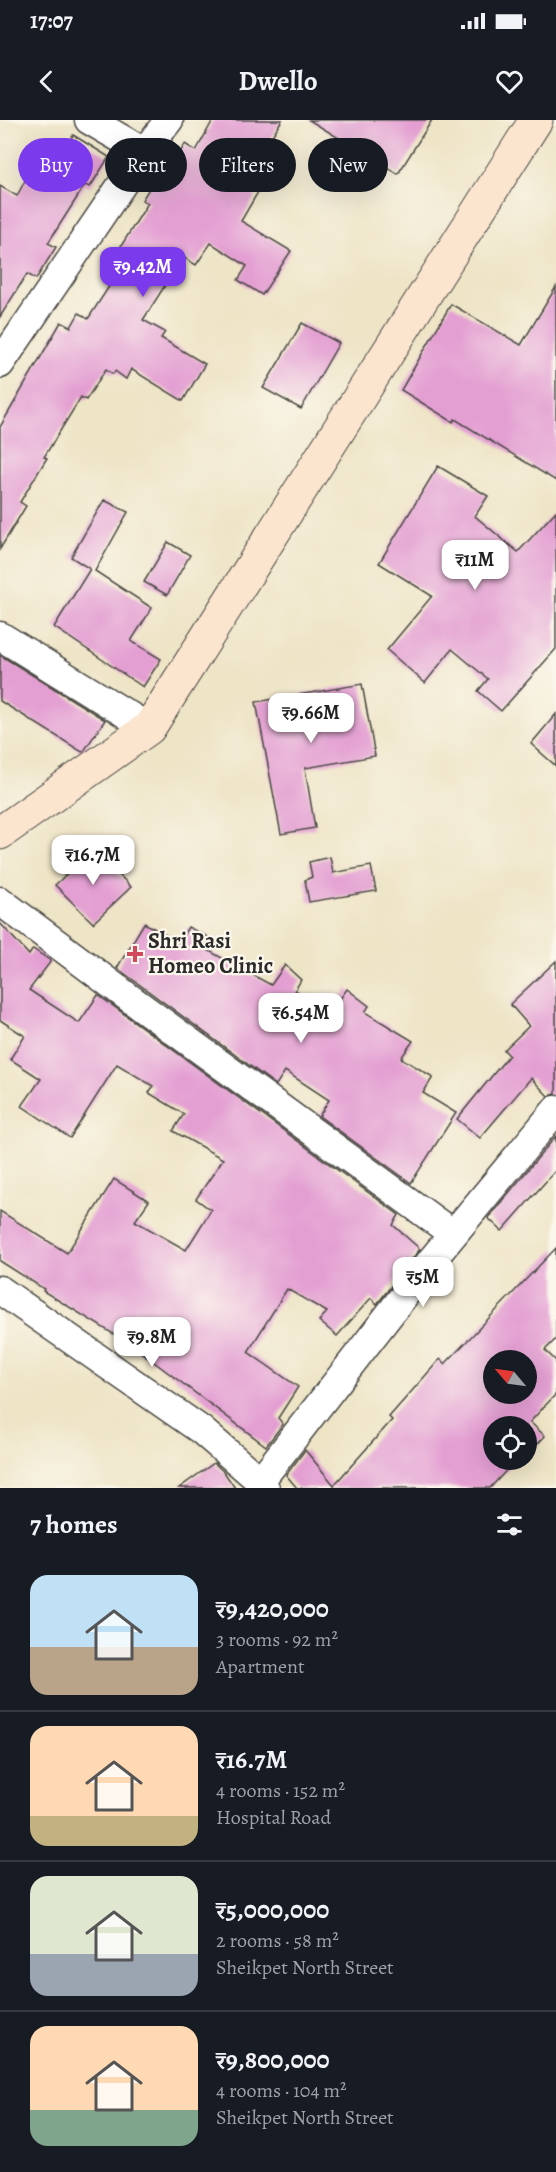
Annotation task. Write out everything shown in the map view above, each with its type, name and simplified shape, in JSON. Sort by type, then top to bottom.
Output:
[{"type":"main road","points":[[0,833],[148,728],[536,120]]},
{"type":"street","points":[[89,120],[120,138]]},
{"type":"street","points":[[155,138],[169,120]]},
{"type":"street","points":[[0,364],[117,192]]},
{"type":"street","points":[[0,636],[148,728]]},
{"type":"street","points":[[0,901],[128,998],[453,1234]]},
{"type":"street","points":[[0,1290],[201,1430],[262,1485],[453,1234],[556,1110]]},
{"type":"building","points":[[213,120],[282,120],[271,138],[203,138]]},
{"type":"building","points":[[309,120],[432,120],[398,174],[388,168],[388,138],[339,138]]},
{"type":"building","points":[[187,145],[196,151],[199,146],[199,192],[258,192],[241,221],[291,251],[262,295],[238,280],[247,266],[211,243],[196,265],[183,257],[143,320],[165,332],[161,338],[205,364],[183,401],[131,369],[126,379],[115,371],[113,374],[106,369],[86,400],[81,397],[44,457],[47,458],[20,502],[26,506],[0,549],[0,427],[61,322],[71,327],[79,313],[88,319],[121,268],[111,262],[148,203],[142,200],[147,192],[187,192]]},
{"type":"building","points":[[93,147],[105,155],[105,163],[93,182]]},
{"type":"building","points":[[0,186],[17,196],[19,192],[81,192],[48,243],[56,247],[36,279],[27,274],[0,317]]},
{"type":"building","points":[[556,287],[556,481],[455,419],[453,422],[401,390],[451,304],[521,345]]},
{"type":"building","points":[[302,323],[339,343],[301,409],[263,388]]},
{"type":"building","points":[[438,466],[488,496],[475,516],[518,552],[556,511],[556,649],[501,711],[478,691],[488,679],[452,649],[425,683],[387,650],[432,596],[379,563]]},
{"type":"building","points":[[104,500],[128,512],[95,571],[152,608],[131,641],[161,659],[143,687],[54,627],[90,569],[71,557]]},
{"type":"building","points":[[168,542],[190,555],[167,595],[144,582]]},
{"type":"building","points":[[0,655],[105,720],[84,751],[82,752],[0,701]]},
{"type":"building","points":[[362,684],[375,756],[305,768],[315,828],[281,834],[256,702]]},
{"type":"building","points":[[556,714],[556,766],[531,744]]},
{"type":"building","points":[[94,849],[131,887],[93,923],[55,885]]},
{"type":"building","points":[[330,857],[333,873],[371,866],[376,891],[309,902],[305,880],[312,877],[309,862]]},
{"type":"building","points":[[0,923],[29,955],[33,949],[51,961],[29,990],[79,1023],[98,995],[399,1215],[393,1225],[420,1249],[377,1304],[371,1298],[337,1336],[319,1321],[327,1312],[287,1289],[248,1352],[298,1387],[278,1418],[283,1424],[266,1446],[130,1344],[43,1291],[44,1289],[0,1261],[0,1211],[67,1253],[114,1179],[149,1201],[135,1221],[186,1250],[211,1210],[196,1199],[223,1159],[173,1131],[184,1114],[149,1093],[153,1086],[117,1064],[70,1138],[22,1106],[41,1079],[10,1059],[25,1036],[0,1020]]},
{"type":"building","points":[[144,923],[179,942],[188,927],[208,937],[202,947],[271,985],[285,965],[301,980],[295,990],[330,1013],[347,989],[369,1006],[365,1012],[413,1041],[401,1058],[433,1077],[423,1093],[456,1113],[411,1183],[319,1116],[329,1100],[285,1071],[276,1085],[117,968]]},
{"type":"building","points":[[556,961],[556,1094],[548,1096],[531,1078],[480,1138],[457,1119],[509,1055],[504,1050],[529,1026],[510,1004]]},
{"type":"building","points":[[556,1136],[556,1170],[502,1231],[488,1218]]},
{"type":"building","points":[[556,1248],[556,1339],[545,1350],[556,1361],[556,1394],[536,1416],[483,1416],[483,1470],[507,1470],[490,1488],[297,1488],[286,1475],[305,1450],[334,1485],[392,1420],[389,1417],[440,1359],[445,1364]]},
{"type":"building","points":[[537,1429],[545,1436],[537,1445]]},
{"type":"building","points":[[214,1463],[224,1472],[235,1488],[179,1488]]},
{"type":"place","name":"Shri Rasi Homeo Clinic","points":[[135,954]]}]
